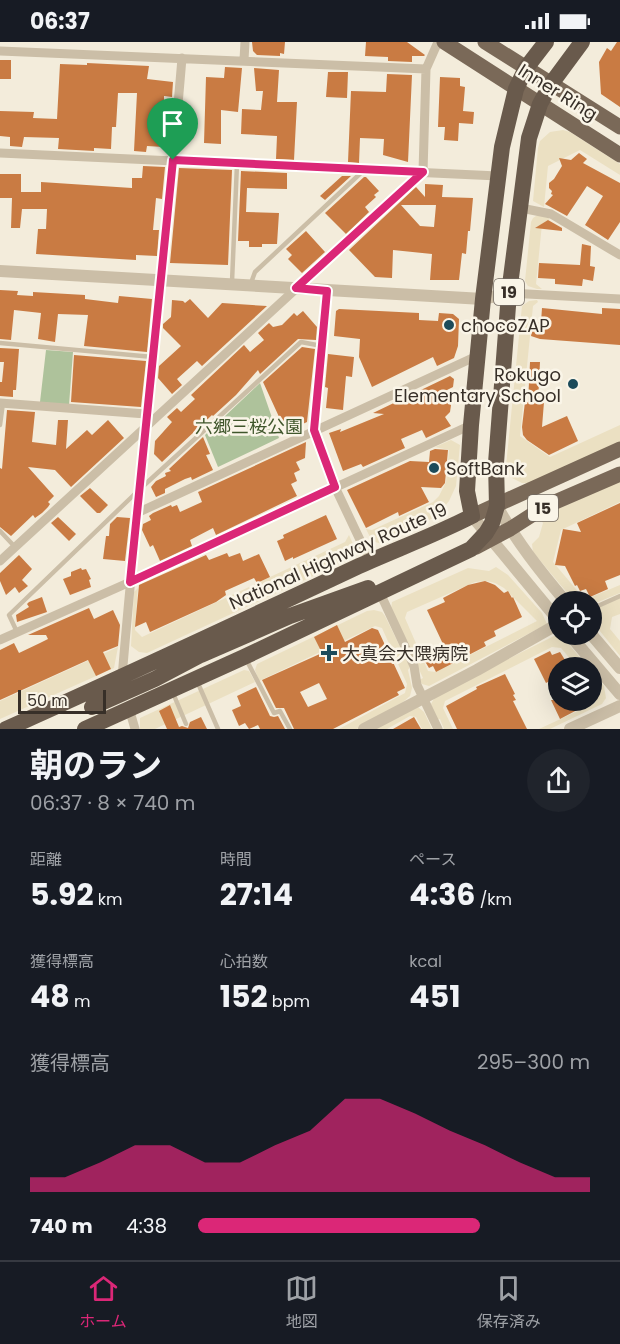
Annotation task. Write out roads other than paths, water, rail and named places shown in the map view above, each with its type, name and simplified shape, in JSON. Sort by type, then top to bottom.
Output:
[{"type":"highway","name":"National Highway Route 19","points":[[6,729],[122,678],[370,561],[439,533],[472,516],[467,491],[471,425],[483,299],[506,123],[516,89],[526,68],[546,42]]},
{"type":"highway","name":"19","points":[[85,729],[412,578],[471,549],[488,536],[497,506],[496,463],[509,292],[529,138],[540,104],[550,84],[582,42]]},
{"type":"highway","points":[[439,533],[463,504],[467,491]]},
{"type":"highway","points":[[92,707],[290,616],[382,583],[412,578]]},
{"type":"highway","points":[[201,656],[244,627],[250,617]]},
{"type":"main road","name":"Inner Ring","points":[[444,42],[620,155]]},
{"type":"main road","name":"Inner Ring","points":[[485,42],[620,128]]},
{"type":"main road","name":"15","points":[[472,516],[620,449]]},
{"type":"main road","name":"15","points":[[488,536],[510,529],[546,506],[620,474]]},
{"type":"street","points":[[47,42],[47,53]]},
{"type":"street","points":[[244,60],[245,42]]},
{"type":"street","points":[[0,561],[146,419],[296,288],[423,172],[426,69],[438,42]]},
{"type":"street","points":[[0,51],[426,69]]},
{"type":"street","points":[[122,678],[136,513],[182,58]]},
{"type":"street","points":[[0,153],[498,176]]},
{"type":"street","points":[[520,208],[552,214],[620,255]]},
{"type":"street","points":[[0,271],[483,299],[509,292],[620,299]]},
{"type":"street","points":[[327,291],[314,430],[335,487],[370,561]]},
{"type":"street","points":[[136,513],[478,355]]},
{"type":"street","points":[[1,403],[146,419]]},
{"type":"street","points":[[0,640],[471,425]]},
{"type":"street","points":[[497,506],[531,559],[557,591]]},
{"type":"street","points":[[472,516],[548,610]]},
{"type":"street","points":[[380,593],[414,666],[417,685],[438,729]]},
{"type":"street","points":[[364,729],[477,670],[548,628]]},
{"type":"street","points":[[578,645],[620,694]]},
{"type":"street","points":[[600,645],[620,668]]},
{"type":"street","points":[[570,729],[620,706]]},
{"type":"street","points":[[129,708],[135,729]]},
{"type":"lane","points":[[232,285],[237,163]]},
{"type":"lane","points":[[251,286],[255,272],[365,169]]},
{"type":"lane","points":[[0,342],[153,357]]},
{"type":"lane","points":[[17,632],[9,615],[140,489],[301,342],[322,346]]},
{"type":"lane","points":[[0,425],[1,403]]},
{"type":"lane","points":[[0,531],[15,546]]},
{"type":"lane","points":[[602,604],[620,596]]},
{"type":"lane","points":[[244,657],[274,713],[280,711],[290,729]]},
{"type":"lane","points":[[196,679],[218,729]]},
{"type":"lane","points":[[171,690],[186,724]]},
{"type":"place","name":"chocoZAP","points":[[449,325]]},
{"type":"place","name":"Rokugo Elementary School","points":[[573,384]]},
{"type":"place","name":"SoftBank","points":[[434,468]]},
{"type":"place","name":"大真会大隈病院","points":[[329,653]]},
{"type":"park label","name":"六郷三桜公園","points":[[249,426]]}]
